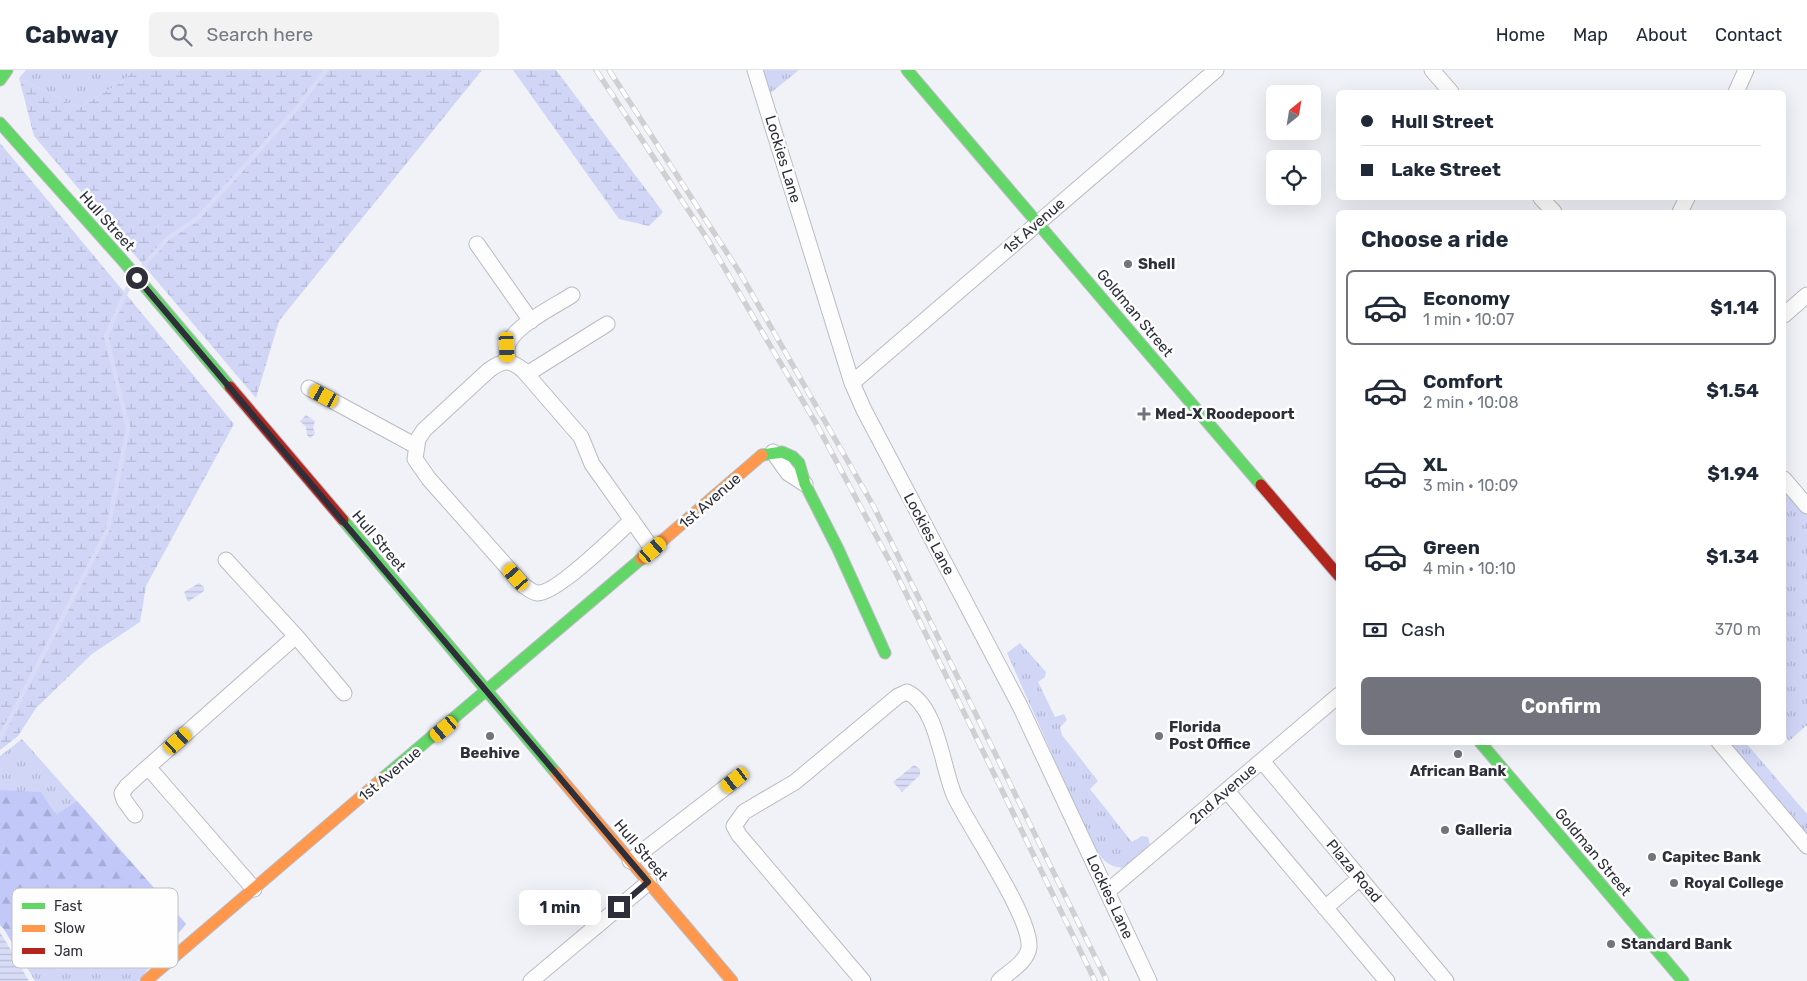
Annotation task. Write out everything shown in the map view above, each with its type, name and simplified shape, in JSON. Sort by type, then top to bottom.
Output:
[{"type":"street","points":[[0,80],[7,70]]},
{"type":"street","name":"Lockies Lane","points":[[755,70],[852,383],[868,418],[1016,698],[1149,981]]},
{"type":"street","name":"Goldman Street","points":[[907,70],[1336,572]]},
{"type":"street","name":"1st Avenue","points":[[852,383],[1216,70]]},
{"type":"street","points":[[1432,70],[1449,90]]},
{"type":"street","points":[[1737,90],[1746,70]]},
{"type":"street","name":"Hull Street","points":[[0,123],[124,262],[732,981]]},
{"type":"street","points":[[1543,200],[1552,210]]},
{"type":"street","points":[[477,244],[531,321]]},
{"type":"street","points":[[508,361],[508,342],[531,321],[572,295]]},
{"type":"street","points":[[1786,313],[1807,295]]},
{"type":"street","points":[[527,374],[607,324]]},
{"type":"street","points":[[632,520],[564,580],[546,592],[537,593],[523,586],[429,479],[415,459],[416,446],[424,430],[500,362],[508,361],[515,363],[527,374],[581,436],[592,464],[632,520],[653,550]]},
{"type":"street","points":[[309,388],[416,446]]},
{"type":"street","points":[[773,452],[788,473],[805,484],[838,549],[885,653]]},
{"type":"street","name":"1st Avenue","points":[[178,951],[487,692],[762,455],[773,452]]},
{"type":"street","points":[[1786,481],[1807,506]]},
{"type":"street","points":[[226,560],[296,636],[344,693]]},
{"type":"street","points":[[136,815],[124,800],[122,793],[127,786],[296,636]]},
{"type":"street","points":[[863,981],[739,835],[734,826],[744,812],[775,792],[795,782],[903,692],[912,695],[923,707],[933,727],[955,797],[1021,917],[1029,946],[1028,953],[1020,963],[999,981]]},
{"type":"street","name":"2nd Avenue","points":[[1107,892],[1336,699]]},
{"type":"street","name":"Goldman Street","points":[[1483,745],[1683,981]]},
{"type":"street","points":[[1722,745],[1807,846]]},
{"type":"street","name":"Plaza Road","points":[[1262,761],[1446,981]]},
{"type":"street","points":[[148,767],[254,889]]},
{"type":"street","points":[[630,861],[735,780]]},
{"type":"street","points":[[1227,791],[1387,981]]},
{"type":"street","points":[[1325,908],[1360,878]]},
{"type":"street","points":[[531,981],[648,882]]},
{"type":"street","name":"1st Avenue","points":[[146,981],[158,968]]},
{"type":"green space","points":[[26,70],[134,70],[123,81],[79,108],[19,78]]},
{"type":"green space","points":[[134,70],[482,70],[279,321],[256,398],[34,136],[19,78],[79,108],[123,81]]},
{"type":"green space","points":[[513,70],[556,70],[663,212],[649,226],[619,219]]},
{"type":"green space","points":[[760,70],[799,70],[768,95]]},
{"type":"green space","points":[[0,143],[234,424],[146,586],[140,622],[92,654],[36,708],[18,736],[0,750]]},
{"type":"green space","points":[[1786,489],[1807,515],[1807,725],[1789,741],[1786,737]]},
{"type":"green space","points":[[1020,643],[1046,672],[1045,677],[1038,682],[1055,717],[1064,714],[1067,720],[1060,727],[1062,735],[1098,781],[1090,789],[1132,842],[1142,836],[1148,837],[1150,845],[1123,868],[1106,862],[1094,848],[1007,653]]},
{"type":"green space","points":[[22,739],[154,888],[12,888],[12,942],[0,925],[0,756]]},
{"type":"green space","points":[[1728,745],[1748,745],[1807,814],[1807,838]]},
{"type":"green space","points":[[0,790],[41,792],[56,815],[77,801],[154,888],[12,888],[12,943],[0,925]]},
{"type":"green space","points":[[178,915],[186,924],[178,934]]},
{"type":"green space","points":[[178,915],[186,924],[178,933]]},
{"type":"green space","points":[[27,968],[149,968],[138,981],[35,981]]},
{"type":"shaded area","points":[[306,415],[315,421],[313,427],[315,434],[310,438],[307,435],[306,427],[300,421]]},
{"type":"shaded area","points":[[199,583],[204,587],[204,591],[188,602],[184,592]]},
{"type":"shaded area","points":[[914,765],[920,769],[920,775],[902,792],[893,782]]},
{"type":"shaded area","points":[[0,932],[12,952],[12,968],[21,968],[29,981],[0,981]]},
{"type":"waterway","points":[[144,265],[168,238],[197,219],[297,108],[326,70]]},
{"type":"waterway","points":[[0,738],[108,529],[128,428],[106,336],[128,288]]},
{"type":"railway","points":[[596,70],[708,240],[817,425],[897,575],[1095,981]]},
{"type":"railway","points":[[609,70],[740,273],[874,507],[1107,981]]},
{"type":"traffic: fast","points":[[0,80],[7,70]]},
{"type":"traffic: fast","points":[[907,70],[1261,485]]},
{"type":"traffic: fast","points":[[0,123],[124,262],[230,387]]},
{"type":"traffic: fast","points":[[762,455],[782,452],[793,457],[799,463],[805,484],[838,549],[885,653]]},
{"type":"traffic: fast","points":[[343,520],[556,773]]},
{"type":"traffic: fast","points":[[383,778],[641,559]]},
{"type":"traffic: fast","points":[[1483,745],[1683,981]]},
{"type":"traffic: slow","points":[[641,559],[762,455]]},
{"type":"traffic: slow","points":[[556,773],[732,981]]},
{"type":"traffic: slow","points":[[178,954],[383,778]]},
{"type":"traffic: slow","points":[[146,981],[161,968]]},
{"type":"traffic: jam","points":[[230,387],[343,520]]},
{"type":"traffic: jam","points":[[1261,485],[1336,572]]},
{"type":"place","name":"Shell","points":[[1128,264]]},
{"type":"place","name":"Med-X Roodepoort","points":[[1144,414]]},
{"type":"place","name":"Beehive","points":[[490,736]]},
{"type":"place","name":"Florida Post Office","points":[[1159,736]]},
{"type":"place","name":"African Bank","points":[[1458,754]]},
{"type":"place","name":"Galleria","points":[[1445,830]]},
{"type":"place","name":"Capitec Bank","points":[[1652,857]]},
{"type":"place","name":"Royal College","points":[[1674,883]]},
{"type":"place","name":"Standard Bank","points":[[1611,944]]},
{"type":"route","points":[[137,278],[648,882],[619,907]]}]
